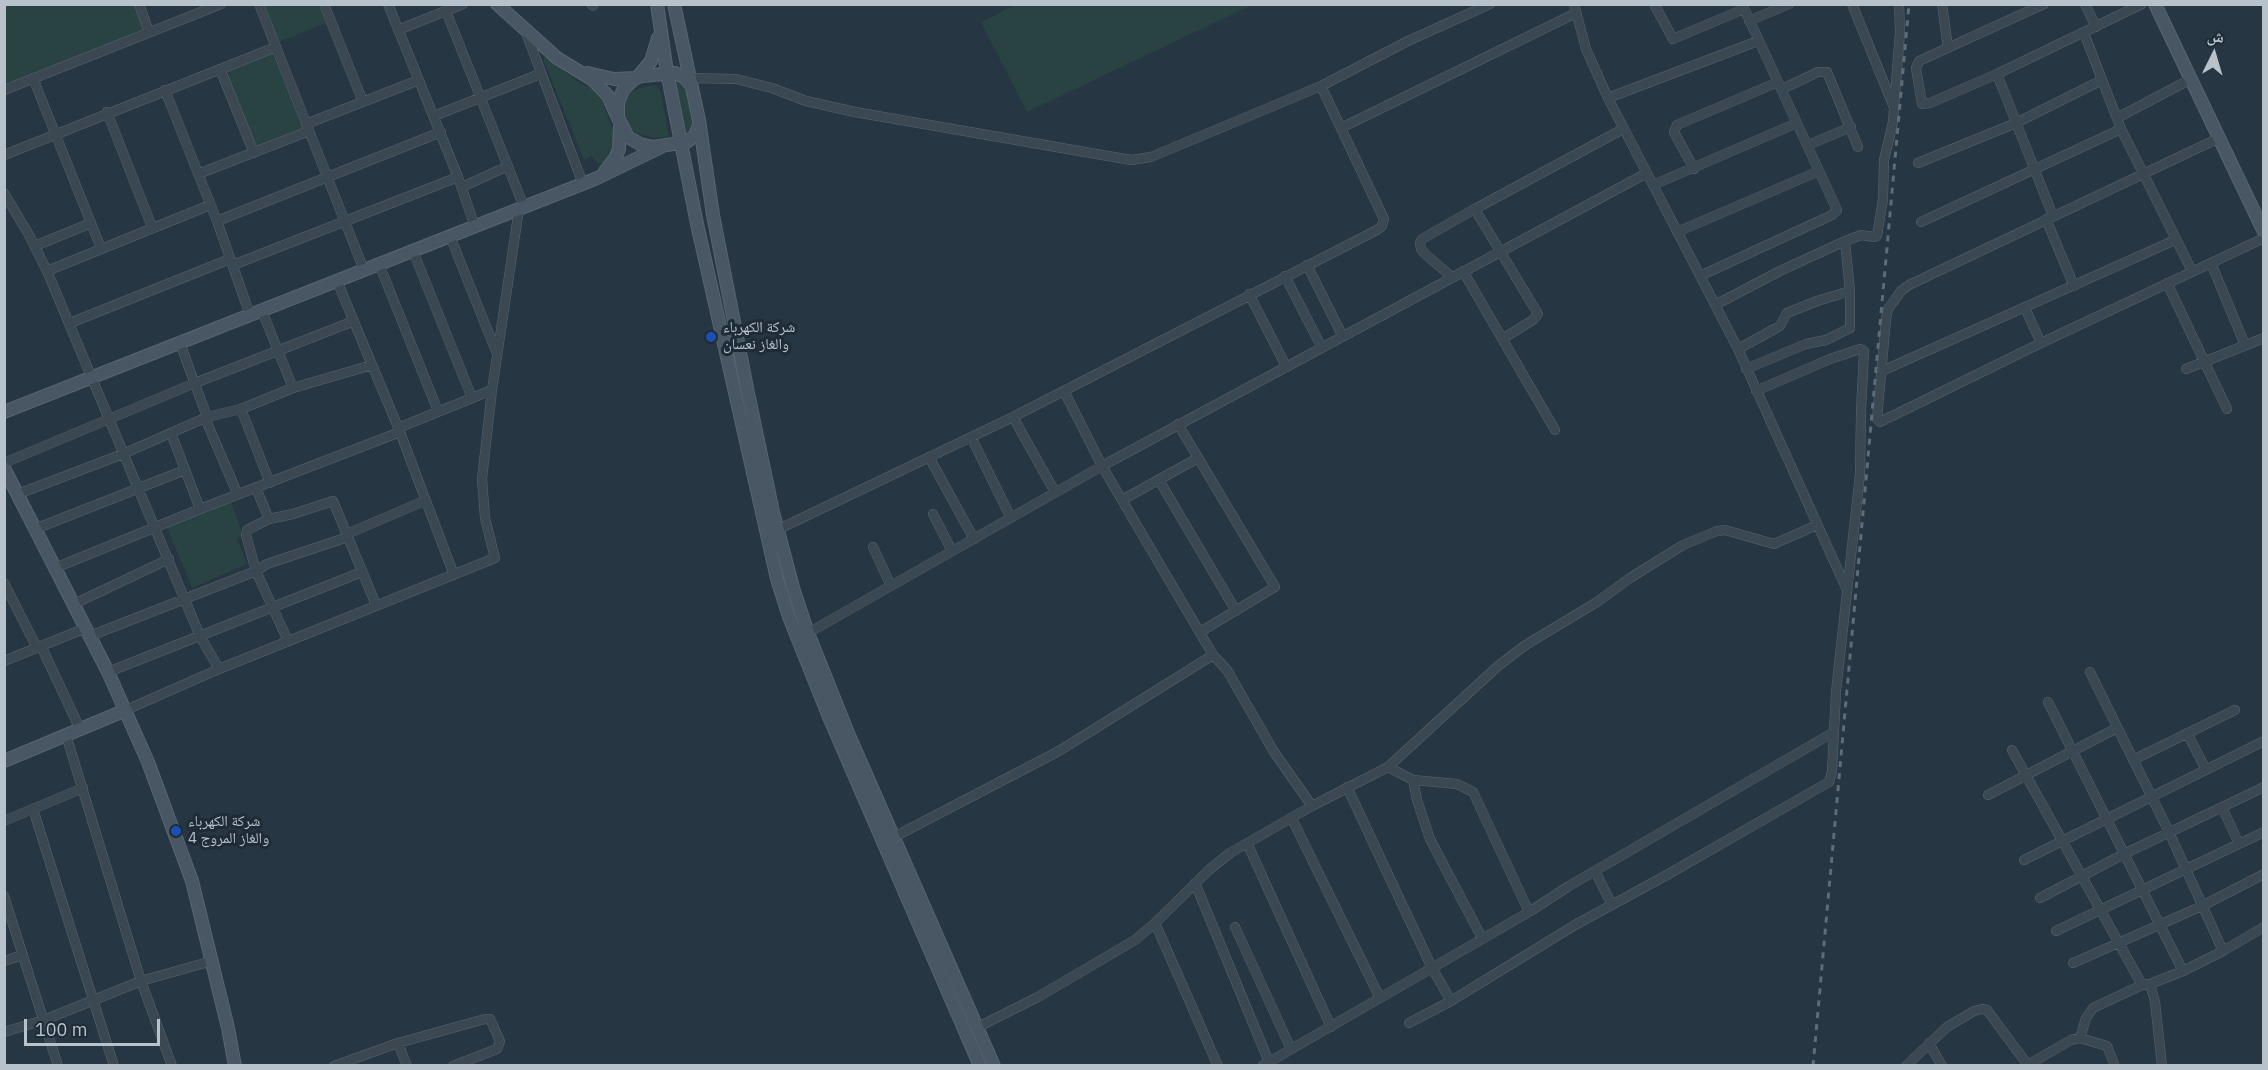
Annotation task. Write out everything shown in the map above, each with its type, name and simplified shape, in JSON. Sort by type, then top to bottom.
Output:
[{"type":"main road","points":[[497,4],[557,58],[593,80],[608,96],[628,136],[640,144],[661,147],[682,144],[695,135],[699,120]]},
{"type":"main road","points":[[657,4],[667,72],[697,224],[777,579],[789,617],[859,787],[980,1065]]},
{"type":"main road","points":[[674,4],[692,83],[713,215],[777,530],[808,633],[848,733],[994,1065]]},
{"type":"main road","points":[[2155,4],[2264,232]]},
{"type":"main road","points":[[637,78],[655,54],[660,28]]},
{"type":"main road","points":[[580,72],[614,79],[637,78]]},
{"type":"main road","points":[[589,182],[610,167],[616,157],[620,142],[620,96],[628,84],[647,74],[667,72],[684,76],[692,83]]},
{"type":"main road","points":[[4,412],[589,182],[661,147]]},
{"type":"main road","points":[[4,468],[108,672],[162,798],[192,881],[235,1065]]},
{"type":"main road","points":[[4,760],[126,710]]},
{"type":"main road","points":[[228,1028],[241,1065]]},
{"type":"street","points":[[139,4],[149,32]]},
{"type":"street","points":[[4,90],[149,32],[200,8],[221,4]]},
{"type":"street","points":[[259,4],[364,270]]},
{"type":"street","points":[[324,4],[363,102]]},
{"type":"street","points":[[388,4],[441,132],[474,227]]},
{"type":"street","points":[[398,30],[463,4]]},
{"type":"street","points":[[692,83],[736,79],[855,112],[1131,160],[1161,152],[1321,86],[1408,41],[1490,4]]},
{"type":"street","points":[[1654,4],[1673,39],[1743,7],[1837,208],[1834,214],[1700,276]]},
{"type":"street","points":[[1749,21],[1788,4]]},
{"type":"street","points":[[1852,4],[1894,108]]},
{"type":"street","points":[[1715,305],[1845,241],[1861,235],[1877,236],[1883,199],[1884,160],[1892,129],[1894,108],[1900,32],[1899,4]]},
{"type":"street","points":[[1942,4],[1948,48]]},
{"type":"street","points":[[2044,4],[1917,64],[1922,104],[1930,103],[1997,74],[2142,4]]},
{"type":"street","points":[[2085,4],[2096,27]]},
{"type":"street","points":[[1341,128],[1575,9],[1586,49],[1608,98],[1738,349],[1847,590]]},
{"type":"street","points":[[126,710],[219,669],[495,558],[485,518],[482,479],[497,354],[522,208],[508,166],[446,11]]},
{"type":"street","points":[[525,30],[540,74],[589,182]]},
{"type":"street","points":[[2084,33],[2121,129],[2192,271]]},
{"type":"street","points":[[1608,98],[1758,41]]},
{"type":"street","points":[[4,155],[107,112],[276,47]]},
{"type":"street","points":[[220,69],[254,153]]},
{"type":"street","points":[[1694,169],[1674,132],[1677,125],[1824,71],[1829,75],[1858,147]]},
{"type":"street","points":[[434,116],[540,74]]},
{"type":"street","points":[[1997,74],[2074,285]]},
{"type":"street","points":[[33,78],[101,248]]},
{"type":"street","points":[[2117,118],[2191,79]]},
{"type":"street","points":[[198,174],[254,153],[363,102],[418,80]]},
{"type":"street","points":[[1918,163],[2016,123],[2102,80]]},
{"type":"street","points":[[777,530],[1013,417],[1382,226],[1384,219],[1321,86]]},
{"type":"street","points":[[165,90],[232,262],[256,313],[278,350],[293,388]]},
{"type":"street","points":[[107,112],[152,227]]},
{"type":"street","points":[[1653,185],[1797,123]]},
{"type":"street","points":[[1808,146],[1851,127]]},
{"type":"street","points":[[1452,277],[1421,249],[1422,239],[1623,129]]},
{"type":"street","points":[[1922,222],[2033,168],[2121,129]]},
{"type":"street","points":[[217,221],[441,132]]},
{"type":"street","points":[[2219,138],[1900,291],[1888,309],[1886,318],[1877,419],[1880,422],[2041,342],[2264,238]]},
{"type":"street","points":[[462,187],[508,166]]},
{"type":"street","points":[[1677,232],[1819,171]]},
{"type":"street","points":[[808,633],[1178,424],[1647,173]]},
{"type":"street","points":[[70,323],[458,177]]},
{"type":"street","points":[[4,193],[47,271],[136,488],[169,559],[200,636],[219,669]]},
{"type":"street","points":[[47,271],[210,205]]},
{"type":"street","points":[[1473,210],[1476,211],[1538,314],[1533,320],[1502,339]]},
{"type":"street","points":[[35,246],[91,223]]},
{"type":"street","points":[[450,236],[497,354]]},
{"type":"street","points":[[1882,371],[2175,240]]},
{"type":"street","points":[[1746,369],[1806,344],[1826,340],[1846,332],[1851,324],[1845,241]]},
{"type":"street","points":[[413,251],[472,398]]},
{"type":"street","points":[[2211,263],[2245,345]]},
{"type":"street","points":[[378,264],[438,411]]},
{"type":"street","points":[[1308,265],[1341,335]]},
{"type":"street","points":[[1462,271],[1555,430]]},
{"type":"street","points":[[1285,276],[1321,346]]},
{"type":"street","points":[[337,281],[399,430],[424,501],[454,575]]},
{"type":"street","points":[[2167,283],[2227,409]]},
{"type":"street","points":[[1738,349],[1780,326],[1787,313],[1850,291]]},
{"type":"street","points":[[1249,294],[1286,366]]},
{"type":"street","points":[[2025,308],[2041,342]]},
{"type":"street","points":[[4,463],[195,383],[249,364],[278,350],[354,321]]},
{"type":"street","points":[[2186,369],[2264,338]]},
{"type":"street","points":[[180,343],[206,418],[238,495]]},
{"type":"street","points":[[1409,1023],[1452,1001],[1575,925],[1827,783],[1832,772],[1836,692],[1860,474],[1860,411],[1864,351],[1860,349],[1830,358],[1756,391]]},
{"type":"street","points":[[18,494],[123,454],[206,418],[241,409],[293,388],[372,365]]},
{"type":"street","points":[[55,568],[270,483],[492,390]]},
{"type":"street","points":[[1064,391],[1102,466],[1213,655],[1227,670],[1274,752],[1312,806]]},
{"type":"street","points":[[241,409],[270,483]]},
{"type":"street","points":[[1013,417],[1055,492]]},
{"type":"street","points":[[1178,424],[1275,587],[1200,632]]},
{"type":"street","points":[[171,433],[200,509]]},
{"type":"street","points":[[971,437],[1011,518]]},
{"type":"street","points":[[929,457],[974,539]]},
{"type":"street","points":[[1122,500],[1198,458]]},
{"type":"street","points":[[35,529],[185,470]]},
{"type":"street","points":[[1159,480],[1236,610]]},
{"type":"street","points":[[256,488],[269,519]]},
{"type":"street","points":[[288,641],[256,571],[246,535],[247,530],[269,519],[333,501],[376,605]]},
{"type":"street","points":[[4,661],[256,571],[267,564],[347,535],[424,501]]},
{"type":"street","points":[[933,514],[952,551]]},
{"type":"street","points":[[978,1027],[1038,997],[1135,940],[1209,870],[1247,843],[1388,767],[1498,666],[1524,646],[1598,602],[1630,578],[1683,545],[1725,530],[1774,544],[1817,525]]},
{"type":"street","points":[[873,547],[891,586]]},
{"type":"street","points":[[74,604],[169,559]]},
{"type":"street","points":[[108,672],[362,572]]},
{"type":"street","points":[[4,583],[80,729]]},
{"type":"street","points":[[894,837],[1059,751],[1213,655]]},
{"type":"street","points":[[2090,672],[2169,832],[2223,951]]},
{"type":"street","points":[[2048,702],[2183,971]]},
{"type":"street","points":[[2133,760],[2235,710]]},
{"type":"street","points":[[1988,795],[2117,728]]},
{"type":"street","points":[[1195,883],[1266,1064],[1834,732]]},
{"type":"street","points":[[2187,733],[2206,770]]},
{"type":"street","points":[[66,735],[141,981],[172,1065]]},
{"type":"street","points":[[2025,860],[2264,741]]},
{"type":"street","points":[[2012,750],[2118,943],[2146,984],[2155,1002],[2162,1065]]},
{"type":"street","points":[[1388,767],[1413,780],[1457,784],[1473,792],[1529,912]]},
{"type":"street","points":[[1413,780],[1430,839],[1482,938]]},
{"type":"street","points":[[2040,898],[2124,854],[2264,787]]},
{"type":"street","points":[[4,821],[83,788]]},
{"type":"street","points":[[1347,788],[1432,968],[1452,1001]]},
{"type":"street","points":[[2222,807],[2238,844]]},
{"type":"street","points":[[33,808],[114,1065]]},
{"type":"street","points":[[1292,819],[1380,998]]},
{"type":"street","points":[[2056,931],[2264,832]]},
{"type":"street","points":[[1247,843],[1332,1026]]},
{"type":"street","points":[[1595,871],[1612,905]]},
{"type":"street","points":[[2073,963],[2202,906],[2264,874]]},
{"type":"street","points":[[4,896],[58,1065]]},
{"type":"street","points":[[1155,923],[1218,1065]]},
{"type":"street","points":[[1236,927],[1291,1049]]},
{"type":"street","points":[[2080,1038],[2086,1018],[2092,1008],[2146,984],[2183,971],[2264,927]]},
{"type":"street","points":[[4,961],[23,955]]},
{"type":"street","points":[[4,1032],[44,1020],[141,981],[212,961]]},
{"type":"street","points":[[1906,1065],[1947,1027],[1974,1011],[1987,1010],[2026,1065],[2071,1040],[2080,1038],[2107,1046],[2115,1065]]},
{"type":"street","points":[[334,1065],[398,1043],[490,1019],[500,1041],[497,1049],[453,1065]]},
{"type":"street","points":[[398,1043],[406,1065]]},
{"type":"street","points":[[1929,1043],[1942,1065]]},
{"type":"green space","points":[[1016,4],[1252,5],[1027,112],[981,22]]},
{"type":"green space","points":[[5,5],[137,5],[147,28],[5,84]]},
{"type":"green space","points":[[264,5],[319,5],[327,23],[279,42]]},
{"type":"green space","points":[[273,53],[303,130],[256,148],[226,72]]},
{"type":"green space","points":[[545,57],[580,83],[590,87],[602,101],[615,134],[612,152],[604,162],[598,164],[592,156],[584,160],[543,59]]},
{"type":"green space","points":[[675,83],[681,83],[687,90],[694,121],[693,126],[686,133],[684,133]]},
{"type":"green space","points":[[655,85],[660,90],[669,134],[667,137],[654,138],[637,133],[630,128],[624,117],[623,112],[628,95],[639,88]]},
{"type":"green space","points":[[230,500],[243,535],[237,539],[247,564],[192,588],[166,525]]},
{"type":"railway","points":[[1813,1066],[1909,4]]},
{"type":"place","name":"شركة الكهرباء والغاز نعسان","points":[[711,337]]},
{"type":"place","name":"شركة الكهرباء والغاز المروج 4","points":[[176,831]]}]
